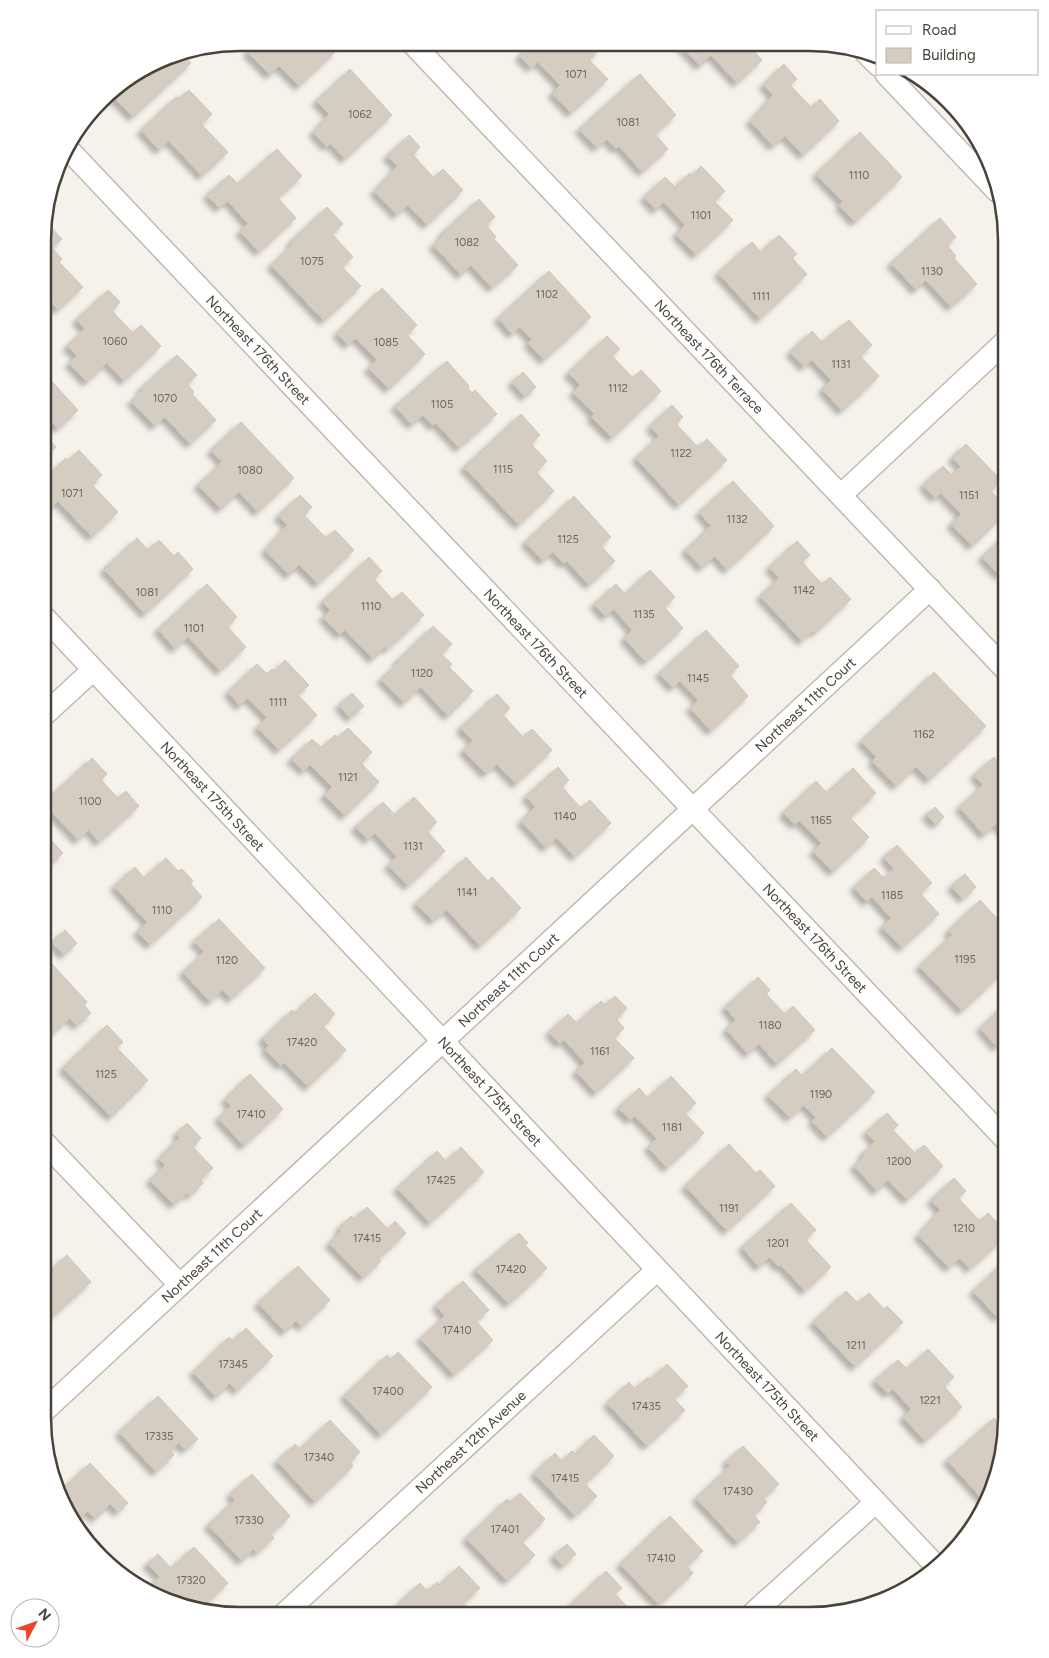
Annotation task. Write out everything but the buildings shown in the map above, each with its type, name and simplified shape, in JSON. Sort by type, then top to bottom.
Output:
[{"type":"street","name":"Northeast 176th Terrace","points":[[420,51],[998,661]]},
{"type":"street","points":[[887,75],[989,182]]},
{"type":"street","name":"Northeast 176th Street","points":[[73,154],[998,1132]]},
{"type":"street","points":[[841,495],[998,348]]},
{"type":"street","name":"Northeast 11th Court","points":[[51,1404],[930,589]]},
{"type":"street","name":"Northeast 175th Street","points":[[51,625],[931,1562]]},
{"type":"street","points":[[51,709],[93,670]]},
{"type":"street","points":[[51,1149],[180,1284]]},
{"type":"street","name":"Northeast 12th Avenue","points":[[292,1607],[657,1270]]},
{"type":"street","points":[[760,1607],[876,1502]]}]
